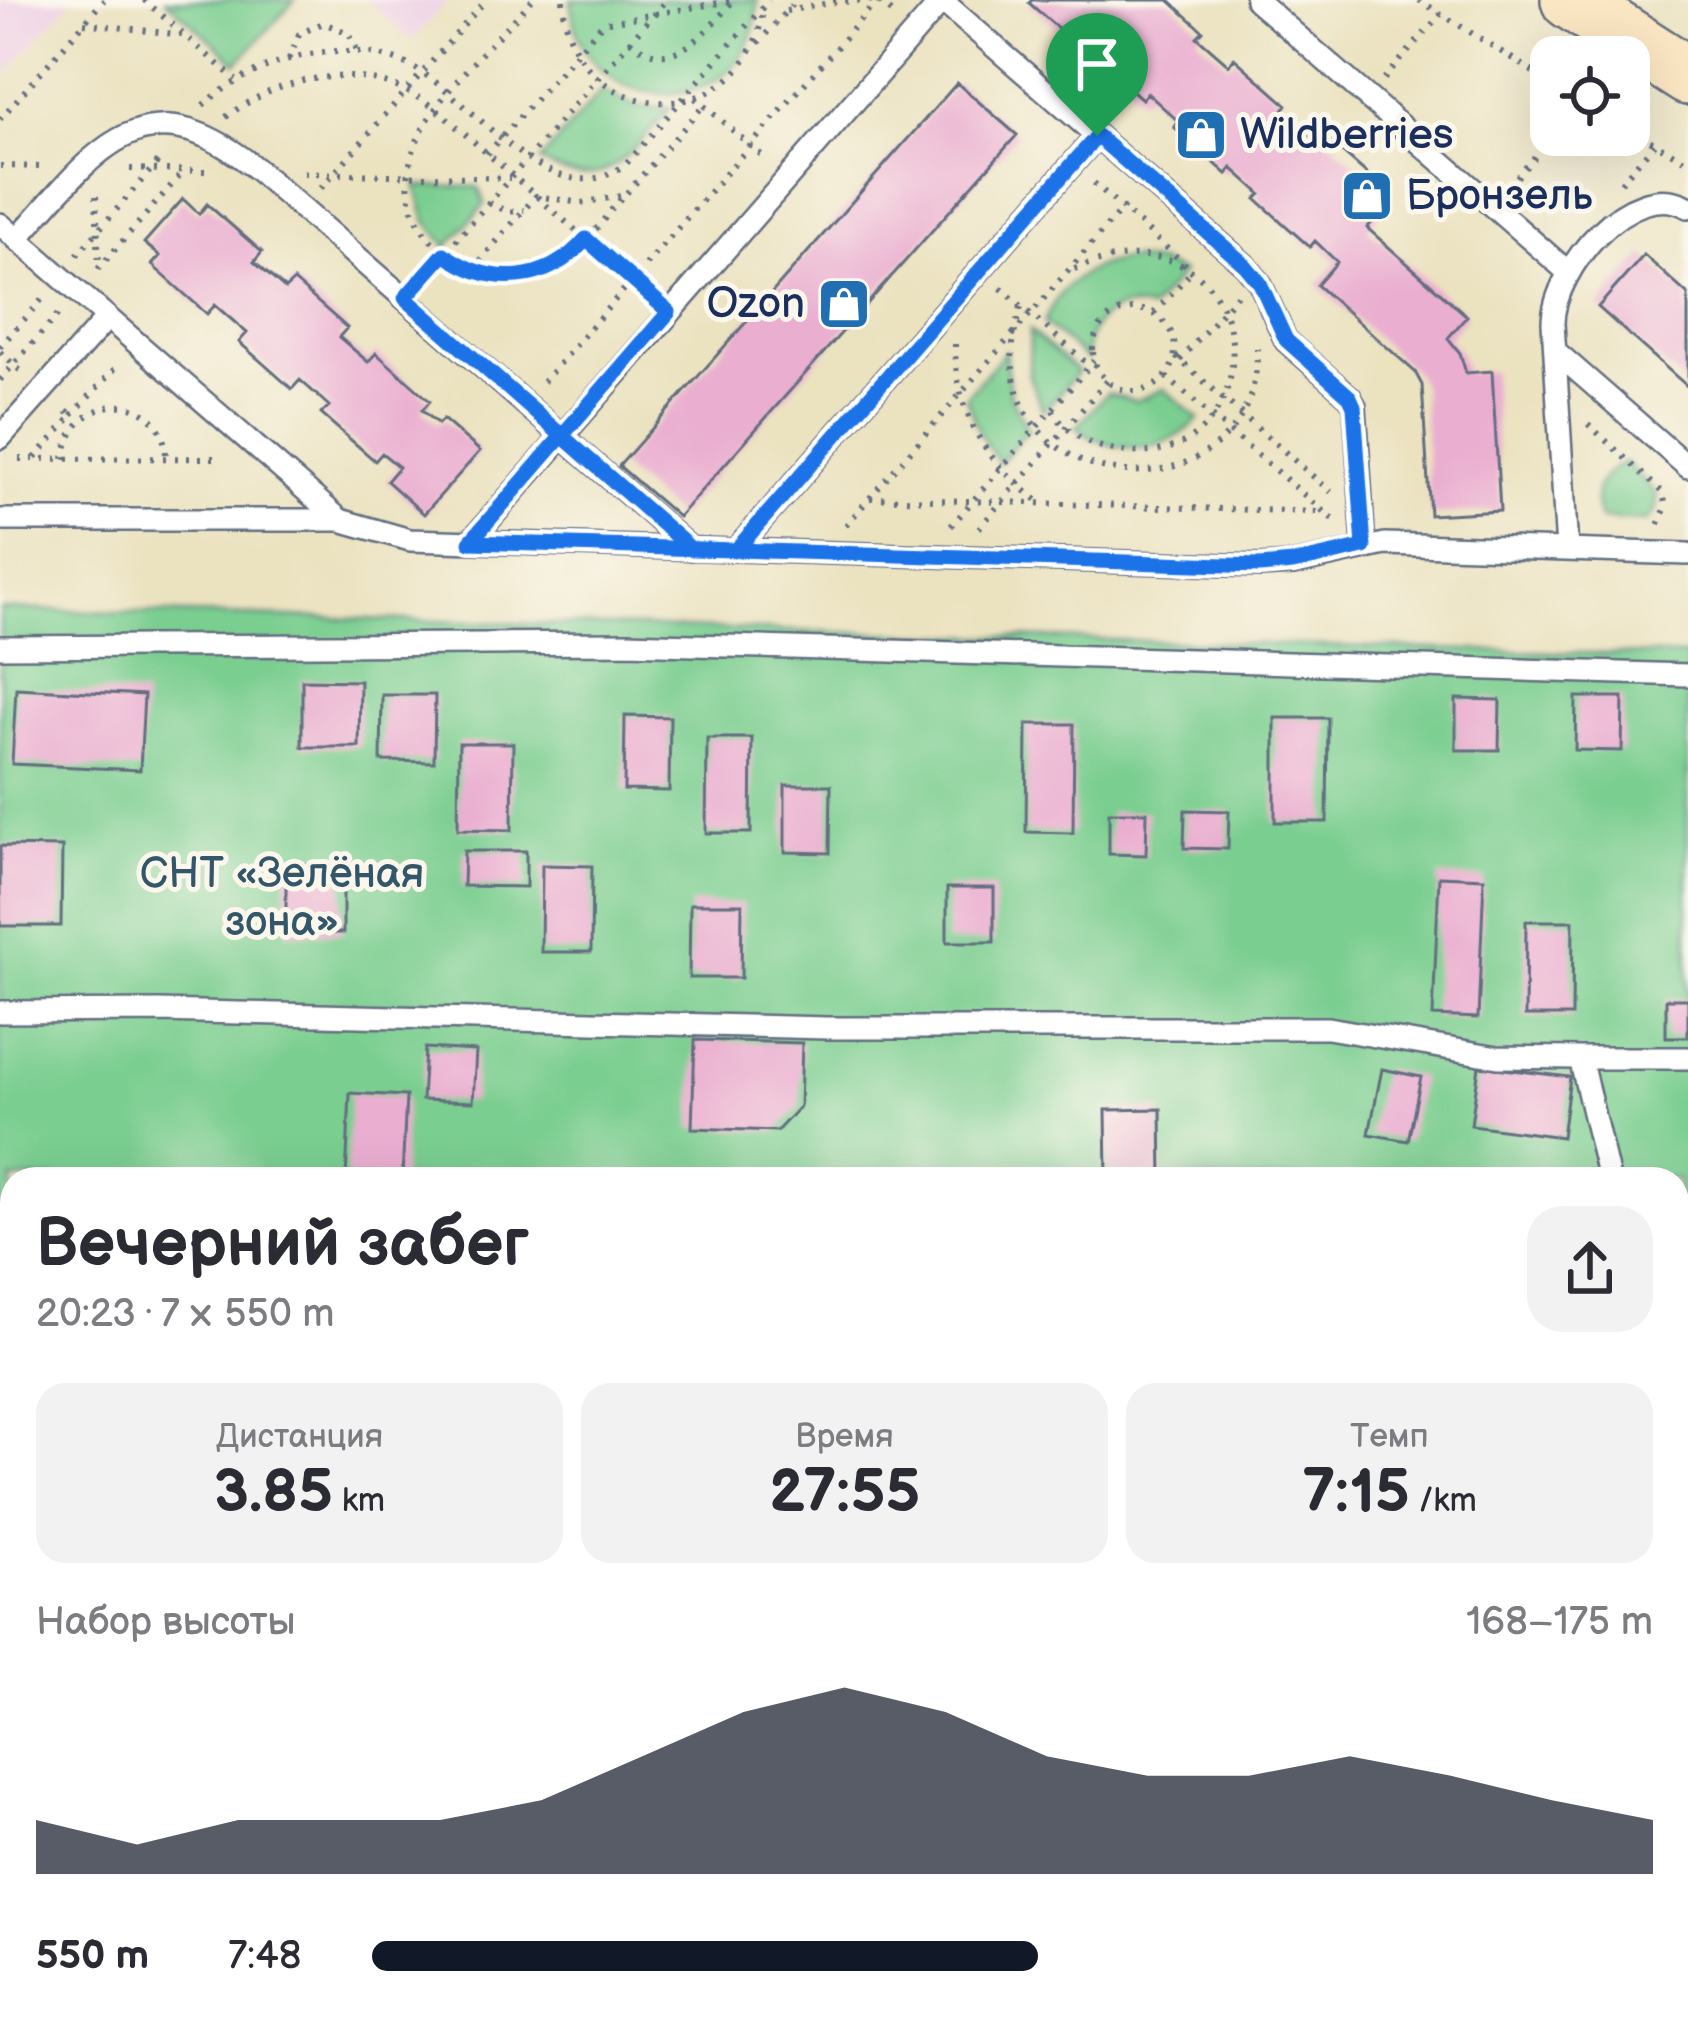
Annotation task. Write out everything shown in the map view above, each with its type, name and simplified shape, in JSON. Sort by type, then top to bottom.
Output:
[{"type":"main road","points":[[1570,0],[1688,76]]},
{"type":"lane","points":[[470,542],[942,0],[1245,265],[1260,283],[1286,340],[1350,397],[1357,418],[1364,535]]},
{"type":"lane","points":[[1256,0],[1568,272]]},
{"type":"lane","points":[[340,520],[9,232],[107,143],[141,130],[195,132],[236,152],[691,549]]},
{"type":"lane","points":[[736,550],[1097,136]]},
{"type":"lane","points":[[1567,550],[1553,307],[1568,272],[1616,217],[1631,206],[1663,200],[1688,207]]},
{"type":"lane","points":[[0,438],[107,318]]},
{"type":"lane","points":[[1555,351],[1688,467]]},
{"type":"lane","points":[[0,520],[340,520],[410,540],[1260,566],[1293,563],[1364,535],[1688,554]]},
{"type":"lane","points":[[0,647],[627,643],[1688,675]]},
{"type":"lane","points":[[0,1012],[159,1011],[827,1028],[1328,1028],[1498,1057],[1688,1058]]},
{"type":"lane","points":[[1580,1058],[1606,1167]]},
{"type":"path","points":[[0,119],[104,0]]},
{"type":"path","points":[[144,0],[237,80]]},
{"type":"path","points":[[303,209],[486,0]]},
{"type":"path","points":[[532,0],[436,109],[413,150],[408,187],[417,220],[444,254],[470,271],[507,278],[560,263],[704,105]]},
{"type":"path","points":[[563,0],[566,29],[576,53],[597,79],[636,100],[680,101],[728,80],[796,0]]},
{"type":"path","points":[[405,298],[666,0]]},
{"type":"path","points":[[488,154],[606,21],[734,0]]},
{"type":"path","points":[[631,41],[661,54],[691,49],[734,0]]},
{"type":"path","points":[[786,11],[847,0],[878,0]]},
{"type":"path","points":[[525,403],[878,0]]},
{"type":"path","points":[[1419,0],[1530,70]]},
{"type":"path","points":[[752,50],[766,2]]},
{"type":"path","points":[[0,346],[66,282],[99,267],[237,80],[289,59],[334,52],[400,62],[451,92],[527,159],[564,179],[589,181],[617,171],[640,148],[766,2]]},
{"type":"path","points":[[1368,98],[1441,14]]},
{"type":"path","points":[[84,22],[184,35]]},
{"type":"path","points":[[289,59],[298,34],[323,23],[349,33],[359,53]]},
{"type":"path","points":[[0,380],[98,231],[195,132],[246,103],[303,80],[353,76],[407,90],[436,109],[669,312]]},
{"type":"path","points":[[695,98],[787,178]]},
{"type":"path","points":[[1650,141],[1688,162]]},
{"type":"path","points":[[640,148],[655,161]]},
{"type":"path","points":[[0,154],[14,167]]},
{"type":"path","points":[[1492,206],[1536,156]]},
{"type":"path","points":[[1053,410],[1066,428],[1104,449],[1135,453],[1179,442],[1211,418],[1223,398],[1234,353],[1224,310],[1193,272],[1072,165]]},
{"type":"path","points":[[822,552],[1148,180]]},
{"type":"path","points":[[589,181],[590,202]]},
{"type":"path","points":[[96,189],[99,267]]},
{"type":"path","points":[[536,196],[590,202],[625,195]]},
{"type":"path","points":[[470,271],[536,196]]},
{"type":"path","points":[[489,202],[503,211],[524,210]]},
{"type":"path","points":[[1069,271],[1112,255],[1137,252],[1167,258],[1193,272]]},
{"type":"path","points":[[980,270],[1107,381],[1130,392],[1156,386],[1166,377],[1241,291],[1249,305]]},
{"type":"path","points":[[1154,314],[1193,272]]},
{"type":"path","points":[[960,293],[955,343],[960,395],[974,434],[1000,470],[1041,503]]},
{"type":"path","points":[[1021,307],[1013,333],[1012,361],[1017,388],[1038,426],[1053,443],[1094,467],[1121,473],[1149,473],[1202,454],[1228,432],[1241,413],[1255,375],[1256,332]]},
{"type":"path","points":[[925,556],[1092,364],[1095,338],[1108,317],[1131,308],[1154,314],[1172,332],[1178,358],[1364,535]]},
{"type":"path","points":[[79,422],[72,416],[136,344]]},
{"type":"path","points":[[1166,377],[1320,512],[1364,535]]},
{"type":"path","points":[[954,557],[1107,381]]},
{"type":"path","points":[[93,392],[109,406]]},
{"type":"path","points":[[1558,398],[1663,493],[1664,516],[1652,529]]},
{"type":"path","points":[[64,459],[67,442],[79,422],[109,406],[133,408],[154,423],[166,458]]},
{"type":"path","points":[[0,459],[268,458]]},
{"type":"path","points":[[870,498],[1320,512]]},
{"type":"shaded area","points":[[0,0],[72,0],[0,80]]},
{"type":"shaded area","points":[[366,0],[448,0],[412,40]]},
{"type":"green space","points":[[166,0],[295,0],[237,63]]},
{"type":"green space","points":[[571,0],[757,0],[750,40],[730,69],[701,87],[667,93],[633,88],[603,71],[581,41]]},
{"type":"green space","points":[[602,90],[635,106],[669,109],[628,155],[598,173],[562,172],[540,161]]},
{"type":"green space","points":[[416,186],[478,187],[485,204],[447,247],[426,220]]},
{"type":"green space","points":[[1133,259],[1182,273],[1150,310],[1125,308],[1104,317],[1091,335],[1087,360],[1044,323],[1059,296],[1079,277]]},
{"type":"green space","points":[[1030,331],[1078,372],[1043,411],[1029,376]]},
{"type":"green space","points":[[1005,351],[1010,395],[1028,430],[999,463],[980,435],[966,397]]},
{"type":"green space","points":[[1164,389],[1199,419],[1171,439],[1139,448],[1123,447],[1076,428],[1107,393],[1136,401]]},
{"type":"green space","points":[[1625,462],[1657,494],[1657,509],[1647,521],[1600,519],[1599,485]]},
{"type":"green space","name":"СНТ «Зелёная зона»","points":[[0,609],[1688,656],[1688,1167],[0,1167]]},
{"type":"building","points":[[1169,0],[1203,31],[1197,37],[1229,65],[1234,58],[1287,105],[1281,112],[1311,137],[1317,130],[1372,178],[1365,185],[1388,205],[1367,228],[1467,316],[1448,338],[1460,353],[1466,373],[1492,371],[1500,511],[1430,515],[1422,385],[1415,372],[1317,285],[1337,262],[1315,241],[1310,247],[1256,199],[1261,194],[1232,168],[1227,174],[1174,127],[1178,121],[1147,93],[1142,99],[1087,51],[1092,45],[1076,31],[1070,39],[1029,3]]},
{"type":"building","points":[[957,83],[1017,135],[678,517],[619,466]]},
{"type":"building","points":[[183,199],[199,214],[207,204],[262,252],[254,262],[285,289],[294,281],[347,328],[339,337],[368,362],[376,353],[430,401],[422,410],[438,424],[443,419],[480,451],[424,514],[387,481],[399,467],[382,453],[375,461],[321,414],[329,406],[300,380],[292,389],[239,342],[247,333],[215,305],[207,314],[152,265],[160,256],[144,243]]},
{"type":"building","points":[[1644,255],[1688,295],[1688,387],[1598,307]]},
{"type":"building","points":[[302,680],[360,681],[359,747],[302,747]]},
{"type":"building","points":[[16,688],[144,695],[140,770],[12,764]]},
{"type":"building","points":[[382,695],[435,695],[434,762],[381,761]]},
{"type":"building","points":[[1576,697],[1623,697],[1622,751],[1575,750]]},
{"type":"building","points":[[1456,699],[1500,700],[1499,750],[1456,750]]},
{"type":"building","points":[[625,716],[670,717],[669,791],[624,790]]},
{"type":"building","points":[[1275,718],[1328,718],[1327,822],[1275,822]]},
{"type":"building","points":[[1027,724],[1074,724],[1073,833],[1026,832]]},
{"type":"building","points":[[707,738],[752,738],[751,833],[706,833]]},
{"type":"building","points":[[459,743],[513,743],[512,830],[458,829]]},
{"type":"building","points":[[785,785],[831,785],[830,853],[785,852]]},
{"type":"building","points":[[1185,810],[1229,811],[1228,849],[1184,848]]},
{"type":"building","points":[[1109,812],[1147,812],[1146,855],[1109,854]]},
{"type":"building","points":[[0,846],[62,847],[61,926],[0,926]]},
{"type":"building","points":[[464,851],[526,851],[526,887],[463,886]]},
{"type":"building","points":[[286,864],[343,865],[343,933],[286,933]]},
{"type":"building","points":[[542,865],[592,866],[591,952],[541,952]]},
{"type":"building","points":[[1439,876],[1484,878],[1478,1018],[1433,1016]]},
{"type":"building","points":[[947,888],[994,888],[994,942],[947,942]]},
{"type":"building","points":[[690,904],[742,904],[741,978],[689,978]]},
{"type":"building","points":[[1526,921],[1573,921],[1572,1016],[1525,1016]]},
{"type":"building","points":[[1666,999],[1688,999],[1688,1037],[1666,1037]]},
{"type":"building","points":[[695,1040],[802,1043],[800,1106],[777,1131],[692,1128]]},
{"type":"building","points":[[425,1048],[476,1051],[473,1102],[422,1100]]},
{"type":"building","points":[[1479,1066],[1570,1077],[1562,1137],[1471,1125]]},
{"type":"building","points":[[1382,1069],[1421,1077],[1408,1141],[1369,1134]]},
{"type":"building","points":[[350,1093],[406,1096],[403,1167],[347,1167]]},
{"type":"building","points":[[1161,1109],[1162,1167],[1107,1167],[1106,1110]]},
{"type":"place","name":"Wildberries","points":[[1201,135]]},
{"type":"place","name":"Бронзель","points":[[1367,196]]},
{"type":"place","name":"Ozon","points":[[844,304]]},
{"type":"route","points":[[1097,136],[736,550],[691,549],[562,435],[405,298],[444,254],[470,271],[507,278],[560,263],[586,239],[669,312],[562,435],[470,542],[1260,566],[1364,547],[1357,418],[1350,397],[1286,340],[1260,283],[1245,265],[1097,136]]}]
